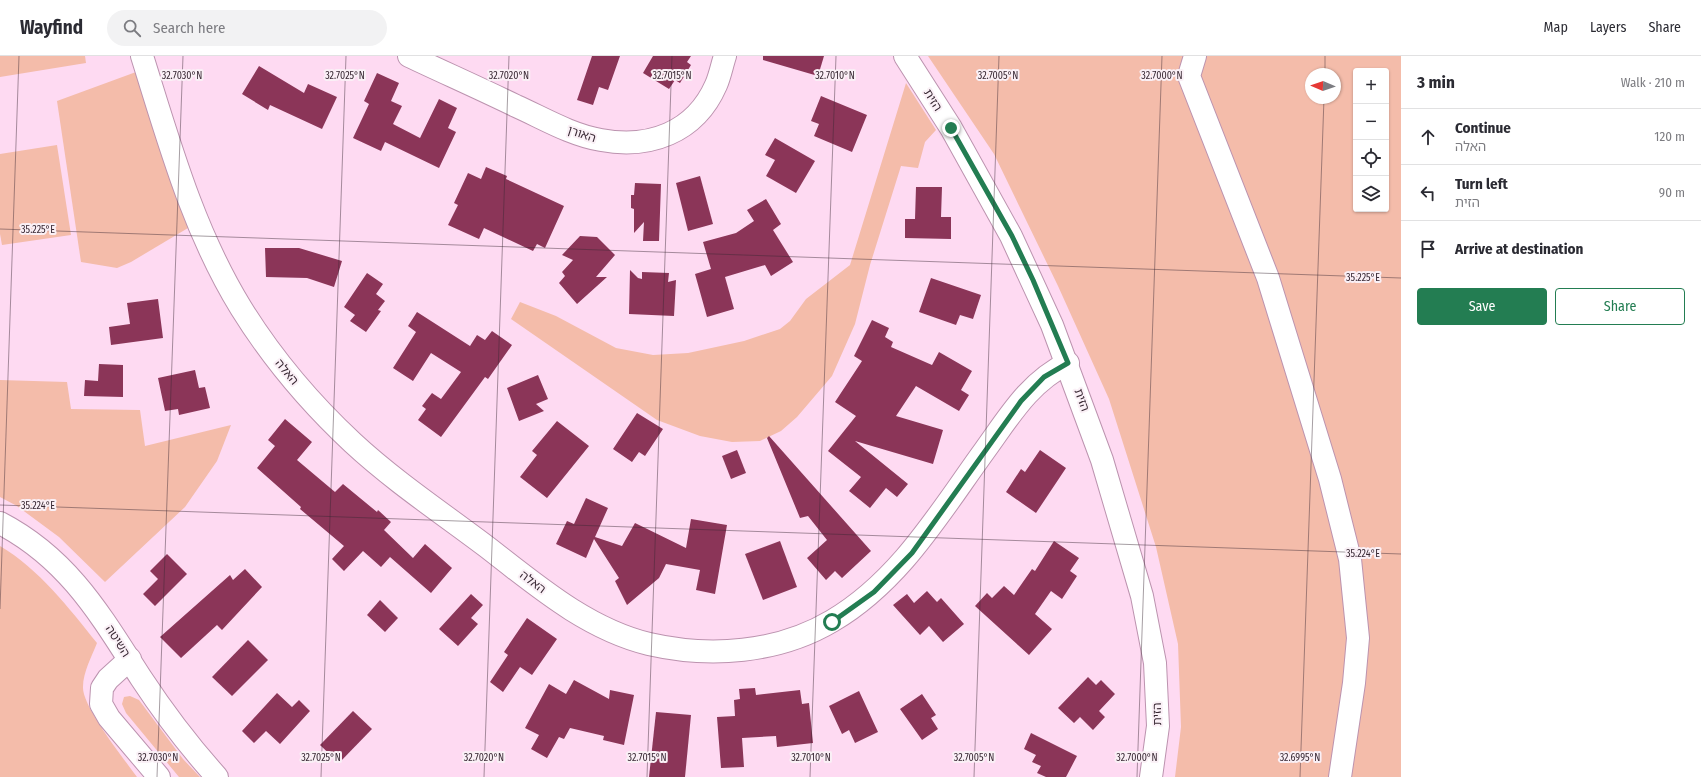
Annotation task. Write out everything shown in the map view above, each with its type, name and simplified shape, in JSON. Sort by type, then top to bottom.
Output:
[{"type":"street","name":"האלה","points":[[142,56],[185,190],[200,230],[240,307],[292,380],[322,413],[355,445],[390,474],[557,600],[600,626],[646,643],[693,652],[741,651],[787,641],[832,622],[874,592],[912,553],[1021,401],[1044,377],[1068,363]]},
{"type":"street","name":"האורן","points":[[409,56],[566,129],[600,140],[631,143],[659,139],[688,123],[702,109],[716,85],[725,56]]},
{"type":"street","name":"הזית","points":[[905,56],[951,128],[1012,236],[1036,287],[1068,363],[1116,505],[1142,596],[1155,663],[1158,726],[1150,777]]},
{"type":"street","points":[[1195,56],[1189,76],[1268,278],[1330,479],[1350,559],[1358,638],[1349,722],[1340,777]]},
{"type":"street","name":"השיטה","points":[[0,523],[13,530],[49,556],[81,589],[110,628],[174,725],[217,777]]},
{"type":"street","points":[[130,659],[108,679],[102,688],[101,704],[108,718],[159,777]]},
{"type":"shaded area","points":[[0,56],[85,56],[86,63],[0,77]]},
{"type":"shaded area","points":[[928,56],[1401,56],[1401,777],[1175,777],[1181,727],[1178,644],[1156,547],[1109,399],[1058,286],[994,154]]},
{"type":"shaded area","points":[[136,72],[188,228],[131,262],[117,268],[81,262],[57,101]]},
{"type":"shaded area","points":[[906,83],[936,130],[925,142],[918,168],[901,166],[870,265],[855,324],[832,376],[797,417],[781,431],[760,441],[732,442],[700,436],[657,420],[511,319],[520,302],[556,316],[616,348],[653,355],[688,353],[744,341],[780,329],[790,321],[806,299],[850,265]]},
{"type":"shaded area","points":[[57,145],[71,235],[2,245],[0,234],[0,154]]},
{"type":"shaded area","points":[[0,380],[67,382],[71,409],[140,410],[145,446],[231,425],[217,461],[185,507],[105,582],[59,537],[17,506],[0,497]]},
{"type":"shaded area","points":[[0,546],[28,566],[53,590],[97,643],[84,676],[84,696],[96,719],[137,777],[0,777]]},
{"type":"shaded area","points":[[130,696],[139,700],[183,759],[200,777],[179,777],[126,713],[122,704],[124,697]]},
{"type":"building","points":[[592,56],[620,56],[608,90],[599,87],[593,105],[577,100]]},
{"type":"building","points":[[653,56],[691,56],[687,62],[691,65],[680,83],[675,80],[669,89],[643,73]]},
{"type":"building","points":[[763,56],[824,56],[818,76],[763,60]]},
{"type":"building","points":[[259,66],[304,93],[308,84],[337,97],[322,129],[270,105],[268,110],[242,94]]},
{"type":"building","points":[[377,73],[399,83],[391,101],[402,106],[393,124],[420,138],[439,99],[457,108],[448,128],[456,132],[439,168],[385,142],[381,151],[353,138],[369,104],[364,101]]},
{"type":"building","points":[[821,96],[867,115],[852,152],[814,136],[819,124],[811,121]]},
{"type":"building","points":[[775,138],[815,161],[796,193],[766,176],[775,160],[765,155]]},
{"type":"building","points":[[486,167],[507,176],[506,179],[564,206],[545,248],[537,244],[533,251],[484,228],[479,239],[448,225],[458,205],[454,203],[468,173],[481,179]]},
{"type":"building","points":[[700,176],[713,224],[688,231],[676,183]]},
{"type":"building","points":[[635,183],[661,184],[659,241],[643,241],[644,222],[634,233],[634,209],[631,208],[631,195],[634,195]]},
{"type":"building","points":[[916,187],[942,187],[941,217],[951,217],[951,239],[905,238],[905,219],[915,219]]},
{"type":"building","points":[[766,199],[781,224],[773,230],[793,262],[771,276],[765,265],[725,277],[734,309],[707,317],[695,274],[711,269],[703,242],[736,233],[754,221],[747,210]]},
{"type":"building","points":[[580,236],[597,237],[615,255],[596,277],[607,277],[577,304],[559,283],[565,276],[562,272],[573,260],[562,255]]},
{"type":"building","points":[[265,248],[299,248],[342,261],[334,287],[307,278],[266,277]]},
{"type":"building","points":[[630,270],[638,278],[642,279],[642,272],[669,273],[668,282],[676,280],[674,316],[629,314]]},
{"type":"building","points":[[367,273],[383,284],[376,294],[385,301],[378,310],[381,311],[366,332],[350,321],[355,315],[344,307]]},
{"type":"building","points":[[931,278],[981,295],[973,319],[960,315],[956,325],[919,312]]},
{"type":"building","points":[[158,299],[163,338],[111,345],[109,327],[130,324],[127,303]]},
{"type":"building","points":[[417,312],[470,346],[477,335],[485,340],[492,331],[512,345],[488,379],[485,377],[441,437],[418,420],[426,409],[422,406],[432,393],[441,399],[461,372],[431,353],[413,381],[393,368],[416,332],[408,326]]},
{"type":"building","points":[[872,320],[889,328],[885,337],[893,342],[891,347],[932,365],[939,352],[972,371],[961,390],[969,395],[959,411],[916,386],[896,416],[943,430],[933,464],[855,441],[908,484],[897,497],[886,488],[870,508],[849,491],[861,477],[828,451],[856,416],[835,402],[862,361],[854,356]]},
{"type":"building","points":[[99,364],[123,365],[123,397],[84,396],[85,380],[98,381]]},
{"type":"building","points":[[195,370],[199,388],[205,387],[210,408],[179,415],[178,409],[165,411],[158,378]]},
{"type":"building","points":[[538,375],[548,399],[536,404],[544,411],[519,421],[507,388]]},
{"type":"building","points":[[637,413],[663,429],[645,456],[639,452],[632,462],[613,449]]},
{"type":"building","points":[[285,419],[312,442],[297,460],[335,492],[343,484],[377,512],[378,510],[391,522],[384,530],[413,558],[425,544],[452,568],[431,593],[390,557],[381,567],[363,551],[344,571],[332,559],[344,546],[300,509],[301,507],[257,468],[275,446],[268,440]]},
{"type":"building","points":[[557,421],[589,446],[547,498],[520,477],[537,455],[532,451]]},
{"type":"building","points":[[769,436],[871,551],[842,578],[835,571],[826,580],[807,558],[827,540],[808,516],[800,518],[767,438]]},
{"type":"building","points":[[737,450],[746,473],[731,479],[722,456]]},
{"type":"building","points":[[1040,450],[1066,468],[1036,513],[1006,492],[1021,469],[1025,472]]},
{"type":"building","points":[[586,498],[608,508],[595,537],[622,546],[635,523],[686,548],[691,519],[727,525],[715,594],[696,590],[700,570],[666,564],[659,578],[627,605],[615,581],[619,578],[594,539],[586,558],[556,544],[567,521],[574,524]]},
{"type":"building","points":[[780,541],[797,587],[763,600],[745,554]]},
{"type":"building","points":[[1054,541],[1079,558],[1070,571],[1077,576],[1062,599],[1051,591],[1035,614],[1052,629],[1029,655],[975,606],[987,593],[992,598],[1004,586],[1014,595],[1032,569],[1035,571]]},
{"type":"building","points":[[167,554],[187,574],[155,606],[143,594],[158,579],[150,571]]},
{"type":"building","points":[[245,569],[262,587],[222,630],[217,625],[181,658],[160,637],[230,575],[233,580]]},
{"type":"building","points":[[927,591],[937,602],[941,598],[964,624],[943,642],[929,626],[920,635],[893,605],[907,594],[914,603]]},
{"type":"building","points":[[471,594],[483,605],[471,618],[478,624],[458,646],[439,629]]},
{"type":"building","points":[[380,600],[398,618],[385,632],[367,615]]},
{"type":"building","points":[[527,618],[557,639],[532,675],[520,667],[503,692],[490,682],[508,655],[504,652]]},
{"type":"building","points":[[248,640],[268,660],[232,696],[212,677]]},
{"type":"building","points":[[1088,677],[1096,685],[1101,680],[1115,694],[1099,711],[1105,717],[1093,730],[1080,717],[1074,723],[1058,708]]},
{"type":"building","points":[[574,680],[609,699],[610,690],[634,695],[624,745],[603,740],[604,736],[570,728],[564,739],[559,737],[547,758],[531,749],[539,735],[525,728],[549,684],[566,694]]},
{"type":"building","points":[[755,688],[756,695],[800,690],[802,704],[809,703],[813,743],[777,747],[776,736],[742,738],[744,767],[721,768],[717,717],[735,716],[734,700],[740,699],[739,689]]},
{"type":"building","points":[[859,691],[878,732],[855,743],[849,730],[842,734],[829,706]]},
{"type":"building","points":[[277,693],[292,707],[299,700],[310,711],[280,744],[266,731],[254,743],[242,731]]},
{"type":"building","points":[[922,694],[936,715],[931,718],[938,729],[922,740],[900,709]]},
{"type":"building","points":[[353,711],[372,729],[339,763],[320,745]]},
{"type":"building","points":[[656,712],[691,715],[685,777],[649,777]]},
{"type":"building","points":[[1031,733],[1077,756],[1066,777],[1046,777],[1037,773],[1041,766],[1032,762],[1036,755],[1024,749]]},
{"type":"route","points":[[832,622],[874,592],[912,553],[1031,388],[1044,377],[1068,363],[1033,280],[1012,236],[951,128]]}]
